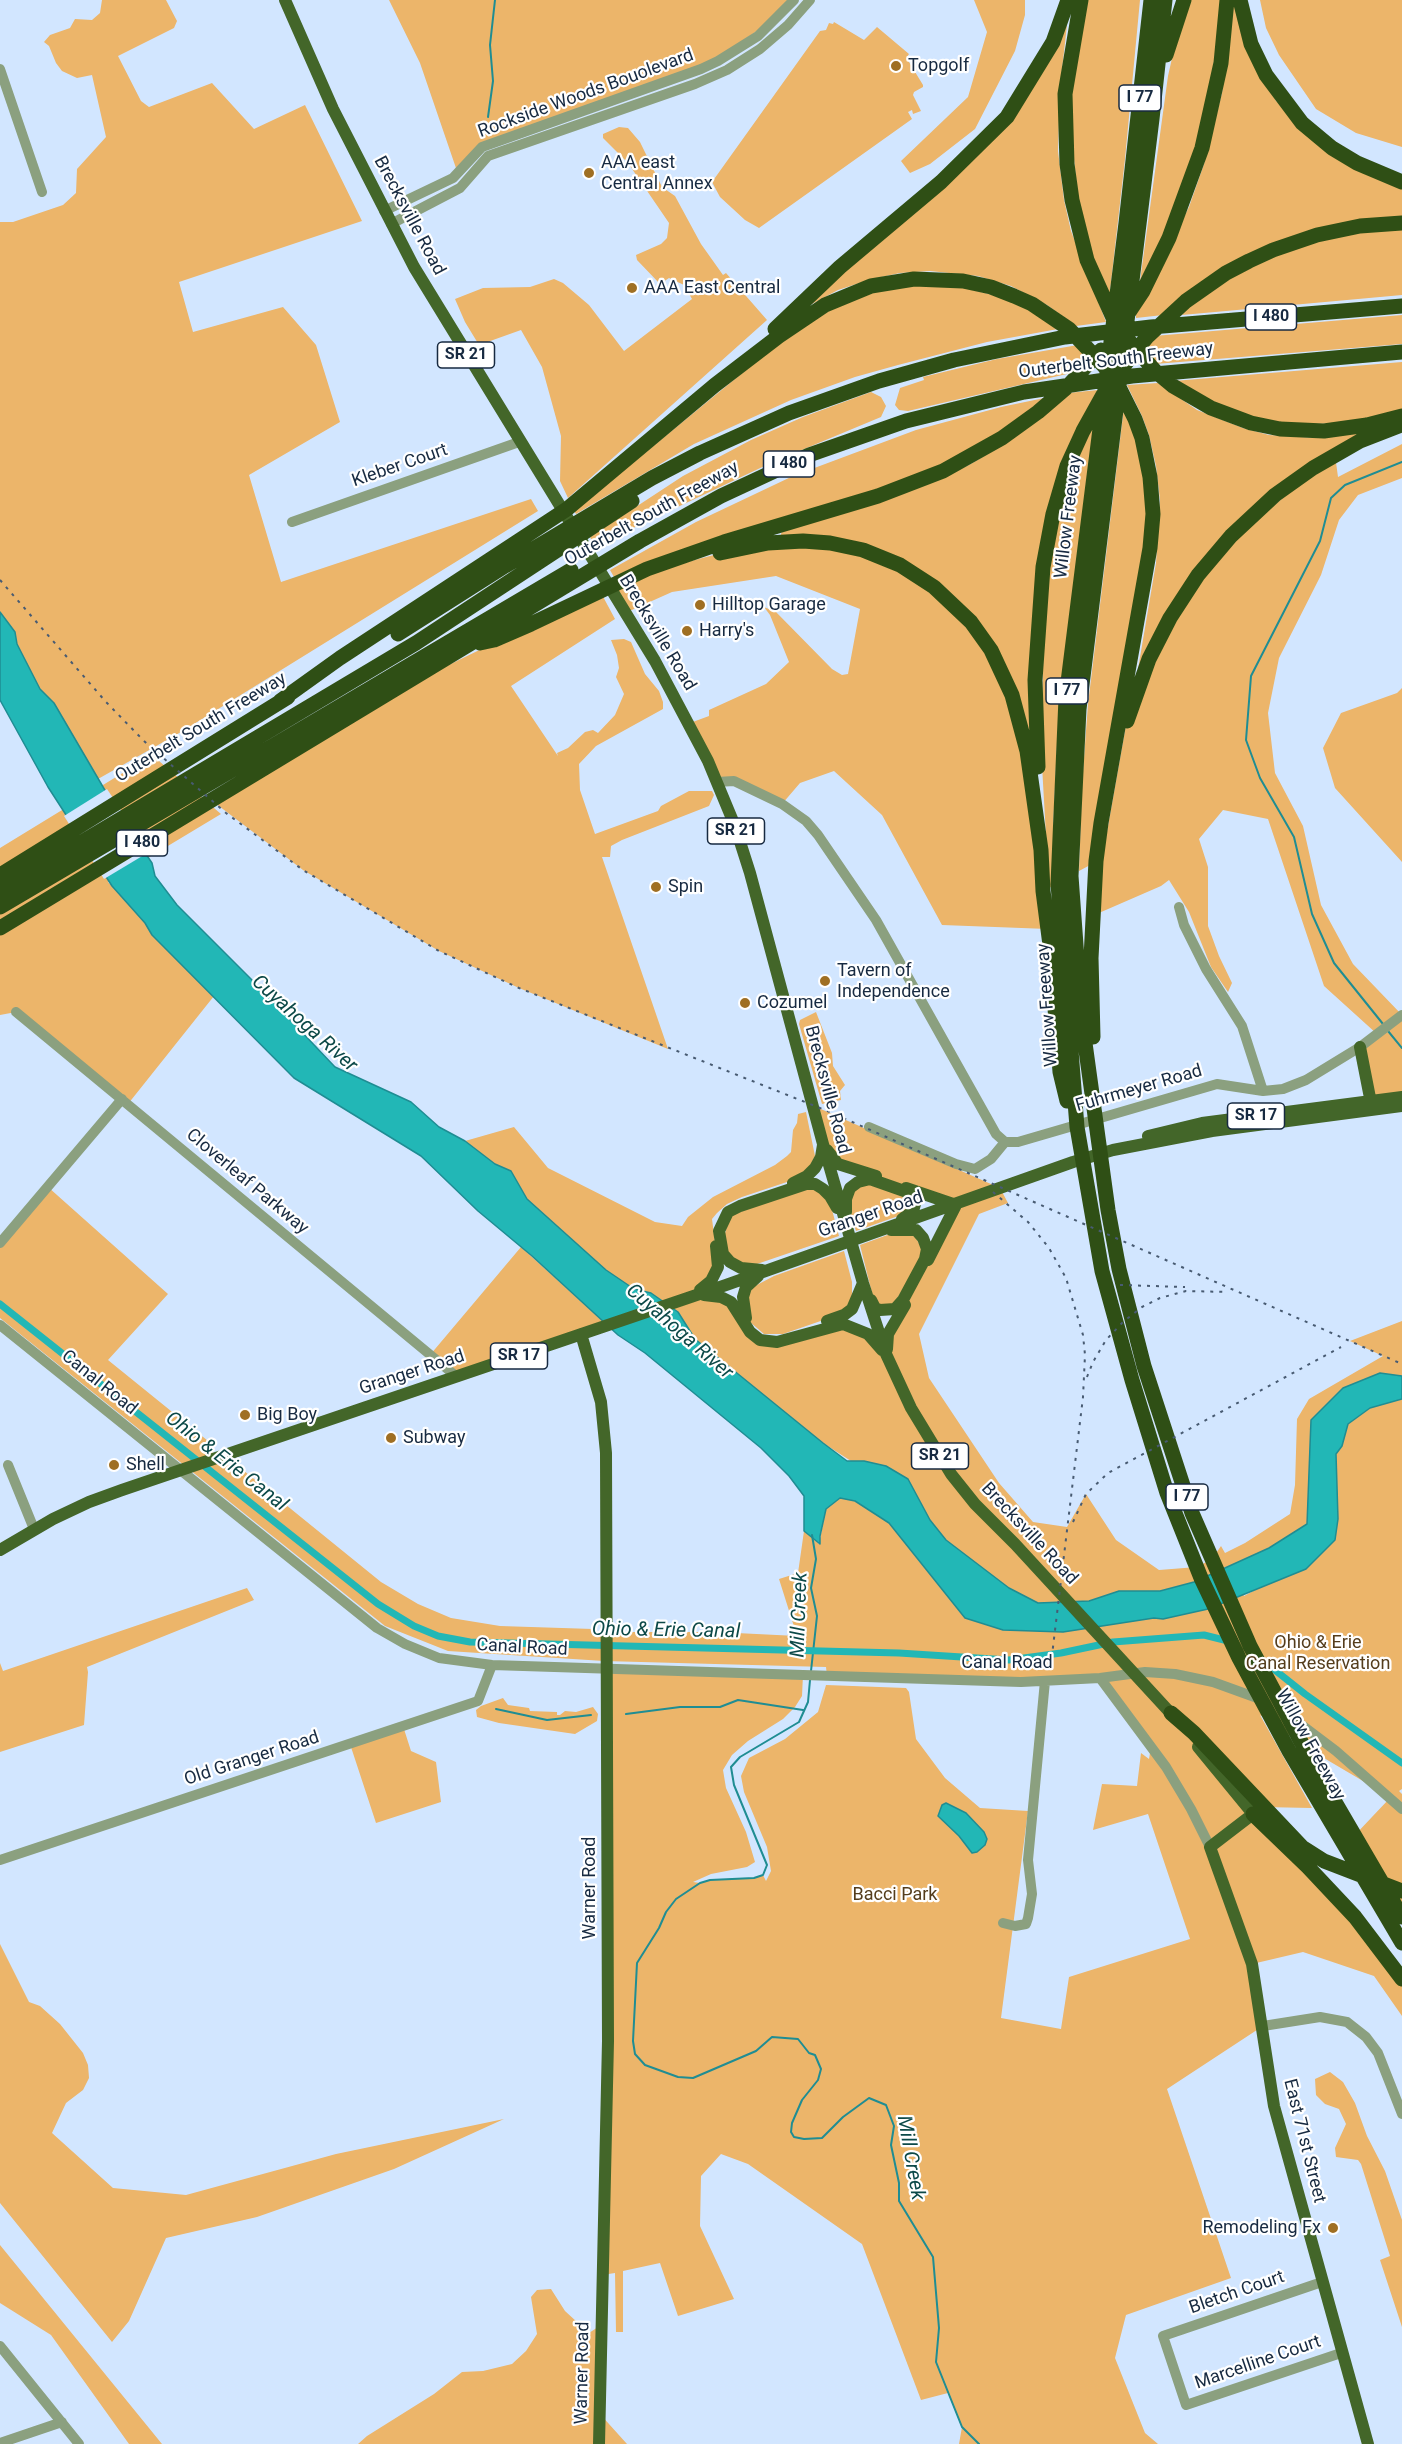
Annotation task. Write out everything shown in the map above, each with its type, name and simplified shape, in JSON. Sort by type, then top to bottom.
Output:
[{"type":"highway","points":[[715,385],[840,267],[942,182],[1007,117],[1053,42],[1068,0]]},
{"type":"highway","points":[[1081,0],[1065,94],[1067,164],[1072,200],[1088,260],[1106,305],[1128,340],[1155,371],[1182,392],[1211,408],[1251,423],[1280,429],[1324,431],[1367,425],[1402,416]]},
{"type":"highway","points":[[1152,120],[1169,44],[1184,0]]},
{"type":"highway","points":[[467,645],[494,640],[647,569],[724,542],[912,485],[980,452],[1038,412],[1101,350],[1143,291],[1182,207],[1202,148],[1221,63],[1227,0]]},
{"type":"highway","points":[[1240,0],[1251,44],[1266,75],[1302,123],[1332,148],[1357,163],[1402,182]]},
{"type":"highway","name":"Willow Freeway","points":[[1132,221],[1152,120],[1154,1]]},
{"type":"highway","name":"Willow Freeway","points":[[1154,1],[1132,221],[1098,498],[1065,880],[1077,1126],[1098,1252],[1132,1380],[1167,1493],[1201,1578],[1289,1751],[1402,1943]]},
{"type":"highway","points":[[1098,1252],[1060,1072],[1050,945],[1042,891],[1035,680],[1036,641],[1043,567],[1060,488],[1074,449],[1093,411],[1131,354],[1186,301],[1226,273],[1298,240],[1360,226],[1402,223]]},
{"type":"highway","points":[[342,662],[567,509],[715,385],[779,336],[825,305],[871,286],[896,280],[935,278],[991,287],[1051,315],[1089,348],[1115,381],[1129,405],[1147,458],[1152,498],[1150,549],[1107,791],[1096,861],[1092,916],[1093,1058],[1108,1210]]},
{"type":"highway","name":"Outerbelt South Freeway","points":[[0,874],[342,662],[652,478],[700,453],[789,413],[879,381],[954,360],[1041,341],[1151,327],[1402,306]]},
{"type":"highway","name":"Outerbelt South Freeway","points":[[0,928],[572,581],[694,510],[809,456],[897,424],[986,400],[1081,382],[1190,370],[1402,352]]},
{"type":"highway","points":[[0,907],[358,686],[416,643],[663,481],[789,413]]},
{"type":"highway","points":[[1107,791],[1132,705],[1149,660],[1170,618],[1215,554],[1248,519],[1294,480],[1360,441],[1402,424]]},
{"type":"highway","points":[[0,891],[358,686],[641,530],[694,510]]},
{"type":"highway","points":[[600,591],[658,570],[726,551],[768,543],[803,541],[830,543],[863,550],[900,565],[919,576],[954,604],[971,622],[1002,670],[1023,733],[1041,850]]},
{"type":"highway","name":"Willow Freeway","points":[[1065,880],[1108,1210],[1130,1316],[1169,1446],[1192,1513],[1250,1646],[1314,1766],[1402,1917]]},
{"type":"highway","points":[[1171,1713],[1194,1733],[1302,1847],[1315,1857],[1402,1891]]},
{"type":"highway","points":[[1253,1814],[1355,1917],[1402,1980]]},
{"type":"main road","name":"Brecksville Road","points":[[285,0],[333,109],[391,224],[443,317],[623,609],[682,710],[717,782],[735,826],[753,884],[863,1283],[886,1354],[911,1408],[951,1474],[975,1504],[1154,1693],[1253,1814]]},
{"type":"main road","points":[[1360,1047],[1372,1105]]},
{"type":"main road","name":"Granger Road","points":[[0,1550],[34,1529],[89,1502],[1113,1150],[1202,1128],[1372,1105],[1402,1097]]},
{"type":"main road","name":"Granger Road","points":[[1372,1105],[1402,1106]]},
{"type":"main road","points":[[823,1144],[838,1164],[961,1203],[888,1334],[886,1354]]},
{"type":"main road","points":[[694,1295],[711,1281],[717,1268],[714,1230],[722,1212],[736,1202],[807,1176],[818,1164],[823,1144]]},
{"type":"main road","points":[[846,1225],[848,1191],[858,1182],[870,1179],[907,1192],[914,1201],[915,1208],[911,1214],[879,1230]]},
{"type":"main road","points":[[766,1271],[741,1268],[730,1262],[723,1254],[719,1231],[728,1212],[786,1190],[806,1184],[815,1184],[830,1196],[846,1225]]},
{"type":"main road","points":[[863,1283],[875,1308],[887,1311],[895,1309],[903,1300],[925,1259],[927,1249],[923,1238],[916,1230],[879,1230]]},
{"type":"main road","points":[[766,1271],[746,1287],[742,1305],[748,1322],[755,1331],[770,1338],[790,1335],[844,1315],[852,1309],[863,1283]]},
{"type":"main road","points":[[694,1295],[721,1297],[731,1302],[750,1332],[760,1340],[777,1342],[843,1324],[868,1334],[886,1354]]},
{"type":"main road","name":"Warner Road","points":[[581,1334],[601,1402],[606,1453],[608,2029],[599,2444]]},
{"type":"main road","points":[[1210,1847],[1253,1814]]},
{"type":"main road","name":"East 71st Street","points":[[1210,1847],[1252,1964],[1274,2106],[1368,2444]]},
{"type":"street","name":"Rockside Woods Bouolevard","points":[[384,211],[453,178],[482,147],[718,61],[758,36],[794,0]]},
{"type":"street","points":[[391,224],[460,188],[488,156],[684,88],[727,70],[760,49],[788,25],[810,0]]},
{"type":"street","points":[[0,69],[42,192]]},
{"type":"street","name":"Kleber Court","points":[[292,522],[519,442]]},
{"type":"street","points":[[717,782],[734,781],[782,804],[806,821],[818,835],[876,920],[996,1134],[1005,1142],[992,1159],[975,1169],[956,1164],[869,1127]]},
{"type":"street","points":[[1179,907],[1184,925],[1206,969],[1242,1026],[1263,1091]]},
{"type":"street","name":"Cloverleaf Parkway","points":[[16,1012],[457,1377]]},
{"type":"street","name":"Fuhrmeyer Road","points":[[1005,1142],[1018,1142],[1216,1084],[1263,1091],[1284,1089],[1306,1080],[1360,1047],[1402,1015]]},
{"type":"street","points":[[0,1243],[122,1099]]},
{"type":"street","name":"Canal Road","points":[[0,1325],[187,1467],[377,1628],[405,1644],[439,1658],[492,1665],[608,1664],[834,1677],[1045,1682],[1100,1678],[1130,1672],[1175,1674],[1252,1694],[1298,1721],[1402,1809]]},
{"type":"street","points":[[8,1465],[34,1529]]},
{"type":"street","name":"Old Granger Road","points":[[0,1860],[478,1701],[492,1665]]},
{"type":"street","name":"East 71st Street","points":[[1100,1678],[1166,1767],[1210,1847]]},
{"type":"street","points":[[1003,1923],[1015,1926],[1026,1923],[1028,1918],[1032,1894],[1028,1860],[1045,1682]]},
{"type":"street","points":[[1263,2026],[1320,2016],[1347,2022],[1366,2037],[1378,2053],[1402,2114]]},
{"type":"street","name":"Bletch Court","points":[[1186,2405],[1163,2336],[1322,2282]]},
{"type":"street","points":[[0,2346],[79,2444]]},
{"type":"street","name":"Marcelline Court","points":[[1186,2405],[1341,2353]]},
{"type":"street","points":[[0,2443],[62,2422]]},
{"type":"green space","points":[[102,0],[166,0],[177,21],[174,28],[118,56],[141,101],[149,107],[212,83],[254,129],[305,105],[362,221],[179,282],[193,332],[283,307],[316,345],[340,422],[249,475],[281,582],[531,499],[538,511],[181,732],[98,779],[54,703],[40,690],[17,644],[15,632],[0,612],[0,222],[13,222],[63,205],[76,193],[77,169],[106,137],[92,75],[77,78],[62,71],[49,46],[44,42],[50,35],[70,28],[75,19],[92,20],[100,13]]},
{"type":"green space","points":[[389,0],[790,0],[770,22],[713,61],[492,140],[457,171],[420,63]]},
{"type":"green space","points":[[974,0],[1025,0],[1025,15],[1015,51],[975,129],[930,164],[910,173],[901,161],[968,97],[987,32]]},
{"type":"green space","points":[[1086,0],[1140,0],[1109,300],[1089,246],[1079,206],[1069,112]]},
{"type":"green space","points":[[1191,0],[1222,0],[1206,122],[1170,225],[1140,281],[1168,76],[1175,45]]},
{"type":"green space","points":[[1234,0],[1276,101],[1402,187],[1402,218],[1320,228],[1163,315],[1136,318],[1136,312],[1189,207],[1204,164],[1222,93]]},
{"type":"green space","points":[[1260,0],[1402,0],[1402,147],[1356,133],[1316,109],[1279,55],[1266,28]]},
{"type":"green space","points":[[834,22],[864,40],[877,27],[909,54],[907,57],[909,62],[923,85],[913,95],[921,111],[913,114],[912,110],[908,112],[912,119],[759,228],[745,220],[720,197],[712,182],[820,31],[826,30],[829,23]]},
{"type":"green space","points":[[1067,25],[1060,87],[1058,151],[1064,200],[1071,231],[1106,322],[1076,326],[1047,305],[1011,286],[978,276],[930,271],[900,273],[872,279],[838,290],[812,304],[811,302],[1031,88]]},
{"type":"green space","points":[[619,127],[628,128],[640,142],[662,187],[675,196],[701,244],[723,275],[726,273],[767,320],[568,498],[560,481],[561,436],[542,367],[521,330],[479,345],[455,299],[483,288],[530,287],[554,279],[563,283],[589,305],[624,351],[692,299],[684,285],[669,278],[660,284],[637,260],[636,255],[661,244],[667,238],[669,223],[628,163],[603,138],[603,134]]},
{"type":"green space","points":[[1402,227],[1402,295],[1182,315],[1191,302],[1246,266],[1311,240]]},
{"type":"green space","points":[[945,283],[1017,301],[1058,329],[987,342],[898,365],[855,377],[791,400],[694,444],[576,514],[574,511],[785,338],[818,315],[881,289]]},
{"type":"green space","points":[[1402,315],[1402,344],[1155,364],[1142,349],[1154,336]]},
{"type":"green space","points":[[1078,345],[1089,356],[1071,373],[908,411],[899,410],[895,405],[900,388],[924,380],[923,377],[997,359]]},
{"type":"green space","points":[[1402,362],[1402,410],[1344,423],[1285,425],[1247,417],[1210,402],[1174,381]]},
{"type":"green space","points":[[1158,383],[1197,410],[1243,428],[1269,435],[1318,438],[1361,433],[1246,516],[1138,669],[1156,563],[1160,500],[1149,435],[1127,385]]},
{"type":"green space","points":[[1098,390],[1059,474],[1031,739],[1012,678],[919,570],[780,537],[782,531],[926,485],[969,465],[1008,442],[1068,393]]},
{"type":"green space","points":[[871,392],[881,397],[886,406],[881,417],[773,462],[595,546],[590,537],[683,476],[751,440],[803,417]]},
{"type":"green space","points":[[1049,397],[972,451],[887,488],[614,577],[610,570],[696,522],[793,476],[916,430],[1001,407]]},
{"type":"green space","points":[[1124,407],[1132,426],[1147,486],[1146,532],[1092,864],[1079,871],[1088,704]]},
{"type":"green space","points":[[1095,418],[1057,744],[1053,828],[1054,885],[1049,888],[1041,748],[1045,588],[1062,492]]},
{"type":"green space","points":[[1402,444],[1402,478],[1358,495],[1339,520],[1321,575],[1279,658],[1268,713],[1275,773],[1303,826],[1321,905],[1353,964],[1402,1015],[1402,1097],[1371,1100],[1360,1047],[1377,1034],[1324,986],[1268,819],[1223,810],[1199,839],[1208,867],[1208,926],[1232,983],[1228,992],[1211,967],[1189,912],[1169,880],[1161,886],[1092,916],[1126,725],[1140,682],[1215,554],[1335,455],[1338,477]]},
{"type":"green space","points":[[748,546],[863,550],[954,604],[1012,695],[1048,929],[942,925],[882,815],[834,771],[800,783],[782,804],[723,781],[690,723],[709,716],[709,710],[766,684],[789,662],[770,615],[764,607],[776,612],[832,669],[842,675],[848,674],[860,609],[776,576],[672,592],[625,613],[607,587]]},
{"type":"green space","points":[[600,591],[615,619],[511,686],[558,756],[557,753],[568,748],[585,732],[593,730],[598,733],[615,715],[624,694],[616,677],[619,668],[611,640],[624,639],[631,642],[645,674],[659,691],[663,709],[596,746],[579,764],[580,790],[595,834],[658,811],[661,806],[689,791],[712,791],[714,795],[709,806],[622,840],[611,846],[610,857],[602,857],[668,1049],[519,988],[439,951],[303,870],[211,800],[416,681]]},
{"type":"green space","points":[[1402,688],[1402,862],[1335,788],[1323,748],[1341,713],[1397,693]]},
{"type":"green space","points":[[152,755],[221,814],[108,882],[145,923],[152,935],[214,996],[128,1104],[16,1012],[0,1015],[0,848]]},
{"type":"green space","points":[[816,1012],[832,1053],[833,1066],[845,1085],[840,1091],[841,1100],[822,1104],[799,1024],[800,1020]]},
{"type":"green space","points":[[814,1106],[1000,1188],[1008,1203],[979,1214],[919,1334],[929,1378],[999,1483],[1033,1522],[1067,1527],[1086,1494],[1116,1540],[1159,1570],[1197,1567],[1212,1559],[1221,1546],[1225,1553],[1290,1514],[1295,1485],[1297,1419],[1309,1399],[1383,1356],[1350,1341],[1402,1321],[1402,1376],[1380,1373],[1343,1388],[1310,1484],[1307,1525],[1269,1548],[1230,1567],[1244,1596],[1270,1582],[1306,1569],[1335,1540],[1338,1519],[1336,1454],[1342,1446],[1348,1424],[1370,1408],[1402,1399],[1402,1789],[1399,1791],[1402,1794],[1402,1804],[1312,1751],[1260,1715],[1312,1808],[1262,1807],[1402,1979],[1402,2016],[1374,1976],[1303,1952],[1252,1964],[1263,2026],[1167,2089],[1231,2278],[1126,2315],[1115,2358],[1145,2433],[1158,2444],[959,2444],[962,2427],[948,2393],[921,2400],[862,2244],[748,2164],[721,2154],[701,2176],[700,2226],[734,2299],[678,2316],[660,2263],[623,2271],[623,2332],[616,2332],[615,2273],[602,2275],[608,1667],[803,1675],[802,1696],[795,1707],[783,1719],[748,1741],[732,1755],[723,1770],[726,1788],[746,1832],[755,1862],[747,1867],[711,1874],[693,1882],[700,1883],[763,1875],[766,1881],[771,1871],[767,1847],[744,1792],[741,1776],[749,1758],[785,1739],[818,1712],[826,1685],[906,1688],[909,1692],[916,1739],[945,1778],[980,1808],[1028,1811],[1001,2018],[1061,2029],[1069,1977],[1190,1939],[1148,1814],[1093,1830],[1102,1784],[1137,1786],[1141,1753],[1149,1759],[1151,1747],[1100,1678],[827,1676],[826,1667],[604,1661],[448,1651],[385,1626],[0,1318],[0,1245],[48,1187],[168,1294],[108,1360],[213,1445],[207,1448],[232,1468],[238,1466],[381,1582],[418,1604],[451,1618],[500,1626],[593,1629],[593,1632],[716,1632],[797,1636],[779,1579],[798,1573],[804,1531],[819,1544],[826,1509],[840,1498],[855,1501],[889,1523],[965,1618],[1154,1618],[1194,1582],[1159,1591],[1119,1591],[1089,1601],[1057,1603],[1038,1603],[1009,1588],[946,1540],[930,1520],[908,1479],[864,1461],[851,1461],[823,1443],[695,1339],[678,1312],[651,1293],[634,1289],[606,1270],[527,1199],[511,1171],[495,1164],[465,1141],[514,1127],[548,1168],[655,1222],[682,1226],[688,1217],[713,1197],[775,1165],[787,1156],[791,1152],[793,1130],[798,1114],[806,1112],[815,1156],[807,1172],[799,1178],[742,1197],[727,1204],[717,1213],[712,1219],[715,1242],[711,1281],[721,1297],[760,1340],[832,1326],[887,1345],[956,1205],[838,1164],[823,1144]]},
{"type":"green space","points":[[866,1183],[905,1194],[909,1204],[908,1210],[904,1214],[856,1231],[851,1216],[850,1193]]},
{"type":"green space","points":[[796,1189],[814,1189],[825,1197],[831,1206],[839,1236],[757,1264],[739,1263],[725,1249],[723,1240],[730,1216]]},
{"type":"green space","points":[[893,1233],[911,1234],[916,1238],[922,1249],[922,1257],[894,1304],[880,1306],[873,1297],[860,1245]]},
{"type":"green space","points":[[521,1247],[607,1325],[457,1377],[430,1355]]},
{"type":"green space","points":[[844,1251],[852,1282],[852,1293],[851,1302],[838,1315],[783,1334],[764,1334],[750,1322],[747,1295],[753,1287],[774,1276]]},
{"type":"green space","points":[[247,1588],[254,1600],[87,1667],[84,1725],[0,1752],[0,1663],[3,1671]]},
{"type":"green space","points":[[503,1698],[508,1705],[529,1708],[530,1711],[557,1712],[557,1715],[565,1711],[576,1712],[593,1707],[598,1714],[597,1721],[575,1734],[499,1723],[477,1717],[476,1710],[481,1706]]},
{"type":"green space","points":[[403,1726],[411,1751],[436,1762],[441,1802],[376,1823],[350,1744]]},
{"type":"green space","points":[[1389,1799],[1402,1809],[1402,1917],[1354,1836]]},
{"type":"green space","points":[[0,1944],[29,2002],[40,2006],[60,2024],[83,2053],[88,2065],[89,2078],[83,2090],[66,2103],[52,2133],[113,2188],[186,2195],[336,2154],[504,2119],[394,2169],[257,2217],[166,2238],[129,2321],[112,2342],[0,2203]]},
{"type":"green space","points":[[1330,2072],[1343,2082],[1355,2103],[1367,2136],[1385,2171],[1402,2220],[1402,2327],[1380,2260],[1390,2256],[1361,2164],[1358,2160],[1336,2157],[1335,2148],[1346,2124],[1339,2109],[1325,2104],[1316,2095],[1315,2079]]},
{"type":"green space","points":[[0,2245],[162,2444],[129,2444],[51,2335],[0,2303]]},
{"type":"green space","points":[[551,2289],[565,2311],[589,2333],[601,2325],[600,2414],[627,2444],[358,2444],[434,2394],[462,2372],[483,2371],[512,2364],[526,2351],[537,2334],[531,2297],[537,2290]]},
{"type":"water","name":"Cuyahoga River","points":[[0,612],[15,632],[17,644],[40,689],[54,703],[120,816],[152,863],[155,876],[177,905],[335,1067],[411,1102],[439,1127],[465,1141],[495,1164],[511,1171],[527,1199],[606,1270],[634,1289],[651,1293],[678,1312],[695,1339],[823,1443],[847,1461],[864,1461],[886,1466],[908,1479],[930,1520],[946,1540],[1009,1588],[1038,1603],[1089,1601],[1119,1591],[1160,1591],[1194,1582],[1269,1548],[1307,1524],[1311,1420],[1343,1388],[1380,1373],[1402,1376],[1402,1399],[1370,1408],[1348,1424],[1342,1446],[1336,1454],[1338,1519],[1335,1540],[1306,1569],[1208,1609],[1163,1619],[1154,1618],[1063,1632],[1003,1630],[965,1618],[889,1523],[855,1501],[840,1498],[826,1509],[820,1544],[804,1531],[804,1496],[789,1476],[761,1448],[645,1353],[618,1335],[532,1256],[478,1211],[421,1156],[294,1078],[152,935],[145,923],[112,886],[48,787],[0,700]]},
{"type":"water","points":[[946,1803],[966,1813],[984,1832],[987,1839],[985,1845],[977,1852],[972,1853],[959,1836],[938,1816],[942,1805]]},
{"type":"pier","points":[[107,789],[149,852],[104,879],[64,816]]},
{"type":"waterway","points":[[488,117],[493,81],[490,45],[495,0]]},
{"type":"waterway","points":[[1383,1024],[1334,963],[1312,914],[1294,837],[1260,778],[1246,740],[1251,676],[1320,541],[1331,498],[1345,485],[1402,462]]},
{"type":"waterway","points":[[1388,1031],[1402,1048]]},
{"type":"waterway","name":"Ohio & Erie Canal","points":[[0,1304],[378,1604],[414,1626],[438,1636],[470,1642],[899,1653],[1009,1660],[1061,1653],[1113,1642],[1204,1635],[1228,1641]]},
{"type":"waterway","name":"Mill Creek","points":[[811,1671],[817,1616],[811,1588],[816,1559],[812,1535]]},
{"type":"waterway","name":"Ohio & Erie Canal","points":[[1261,1659],[1305,1694],[1402,1763]]},
{"type":"waterway","name":"Mill Creek","points":[[810,1680],[808,1702],[799,1722],[740,1757],[731,1767],[734,1785],[767,1865],[763,1875],[754,1878],[710,1880],[700,1883],[676,1899],[666,1912],[659,1928],[637,1963],[633,2041],[635,2054],[645,2065],[678,2077],[693,2078],[756,2051],[772,2037],[798,2039],[809,2053],[815,2055],[821,2069],[818,2080],[802,2100],[792,2123],[791,2132],[794,2137],[822,2138],[843,2117],[869,2098],[886,2105],[894,2126],[891,2145],[899,2183],[899,2201],[933,2257],[939,2328],[936,2362],[962,2427],[979,2444]]},
{"type":"waterway","points":[[626,1714],[680,1707],[720,1707],[738,1700],[803,1710]]},
{"type":"waterway","points":[[496,1709],[547,1720],[591,1715]]},
{"type":"railway","points":[[0,580],[106,702],[144,741],[226,813],[303,870],[439,951],[519,988],[825,1110],[1402,1364]]},
{"type":"railway","points":[[993,1192],[1028,1222],[1049,1248],[1066,1278],[1083,1335],[1085,1355],[1083,1397],[1050,1672]]},
{"type":"railway","points":[[1120,1285],[1185,1287]]},
{"type":"railway","points":[[1087,1377],[1106,1340],[1142,1307],[1160,1298],[1186,1291],[1228,1292]]},
{"type":"railway","points":[[1073,1522],[1086,1494],[1108,1473],[1341,1347]]},
{"type":"place","name":"Topgolf","points":[[896,66]]},
{"type":"place","name":"AAA east Central Annex","points":[[589,173]]},
{"type":"place","name":"AAA East Central","points":[[632,288]]},
{"type":"place","name":"Hilltop Garage","points":[[700,605]]},
{"type":"place","name":"Harry's","points":[[687,631]]},
{"type":"place","name":"Spin","points":[[656,887]]},
{"type":"place","name":"Tavern of Independence","points":[[825,981]]},
{"type":"place","name":"Cozumel","points":[[745,1003]]},
{"type":"place","name":"Big Boy","points":[[245,1415]]},
{"type":"place","name":"Subway","points":[[391,1438]]},
{"type":"place","name":"Shell","points":[[114,1465]]},
{"type":"place","name":"Remodeling Fx","points":[[1333,2228]]},
{"type":"park label","name":"Ohio & Erie Canal Reservation","points":[[1318,1653]]},
{"type":"park label","name":"Bacci Park","points":[[895,1895]]}]
